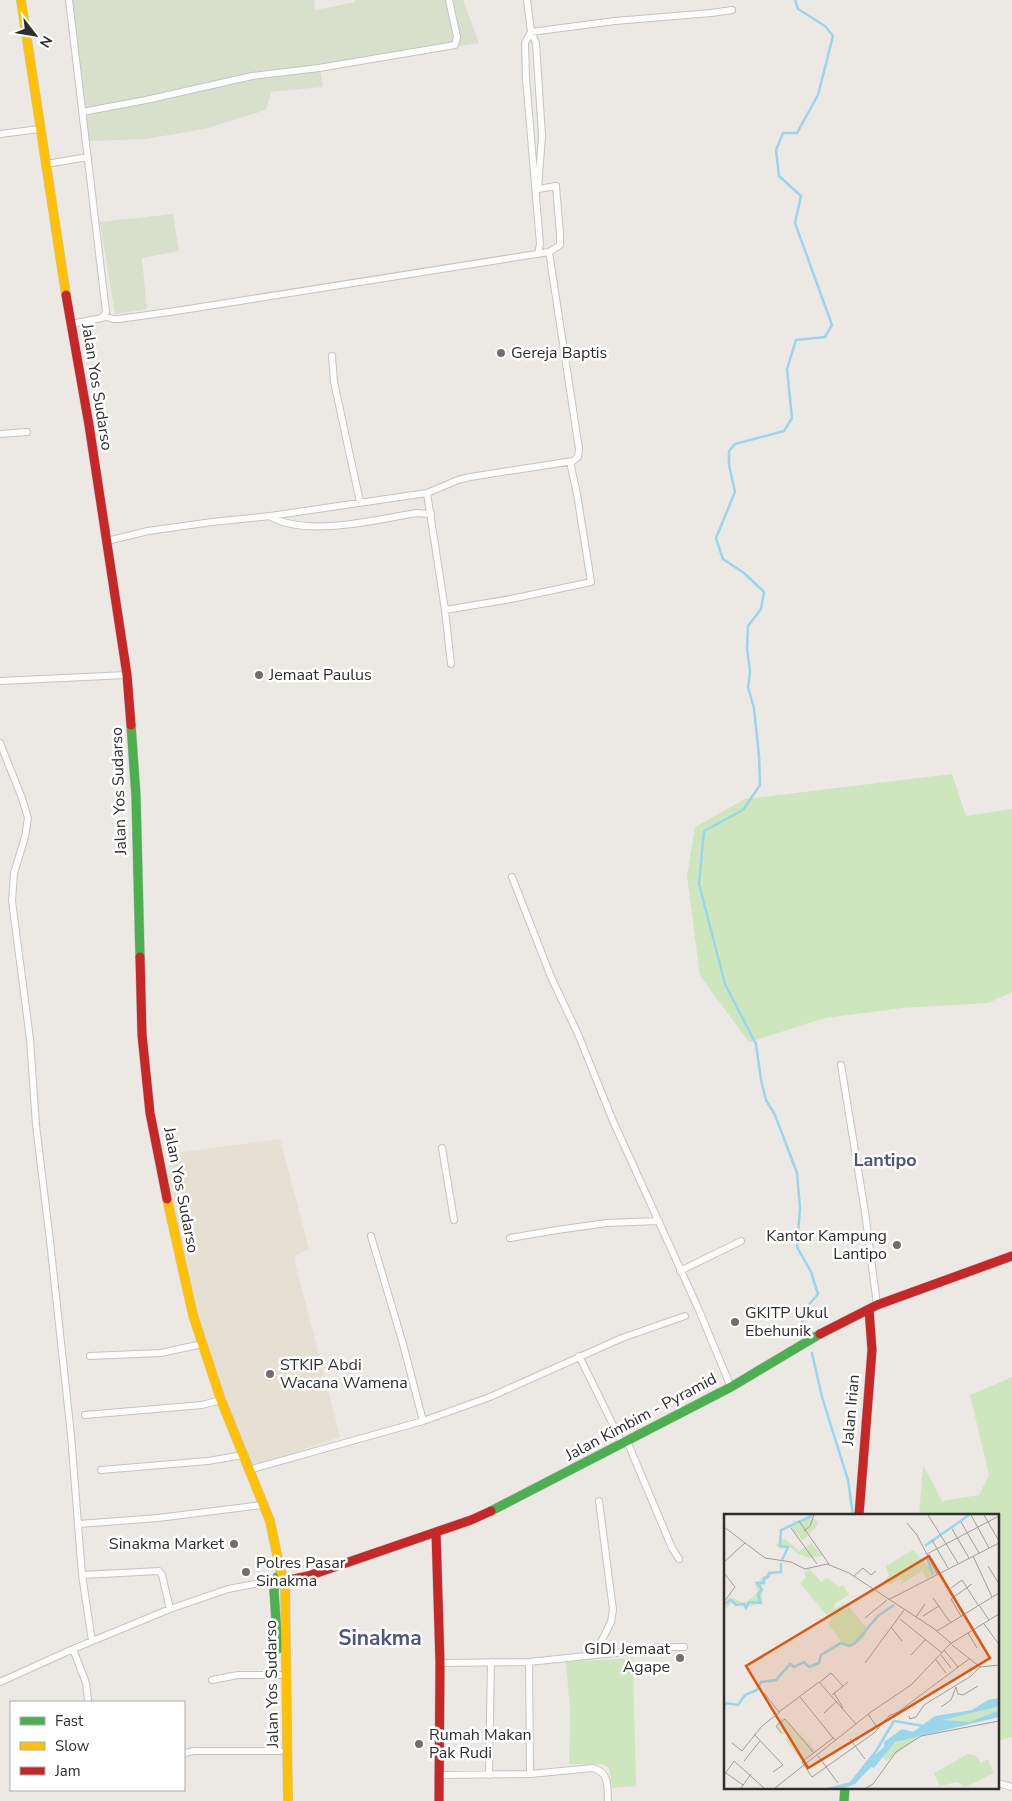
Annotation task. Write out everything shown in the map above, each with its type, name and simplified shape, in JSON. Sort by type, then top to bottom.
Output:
[{"type":"main road","name":"Jalan Yos Sudarso","points":[[21,0],[127,675],[136,796],[139,946],[145,1072],[150,1113],[173,1232],[193,1316],[221,1400],[273,1531],[280,1569],[285,1581],[280,1801]]},
{"type":"main road","name":"Jalan Kimbim - Pyramid","points":[[275,1583],[308,1576],[472,1520],[503,1506],[731,1387],[829,1329],[873,1306],[1012,1256]]},
{"type":"main road","name":"Jalan Irian","points":[[859,1514],[872,1350],[873,1306]]},
{"type":"main road","points":[[436,1532],[440,1663],[438,1801]]},
{"type":"main road","name":"Jalan Yos Sudarso","points":[[280,1569],[275,1583],[282,1675],[288,1801]]},
{"type":"main road","points":[[844,1801],[845,1788]]},
{"type":"street","points":[[69,0],[104,294],[104,316]]},
{"type":"street","points":[[82,112],[146,100],[252,76],[319,68],[455,45],[457,37],[449,0]]},
{"type":"street","points":[[71,324],[104,316],[119,319],[176,311],[538,254],[549,252],[560,245],[556,186],[538,189],[542,136],[536,42],[530,32],[527,0]]},
{"type":"street","points":[[530,32],[615,21],[732,10]]},
{"type":"street","points":[[530,32],[525,42],[525,47],[539,237],[538,254]]},
{"type":"street","points":[[0,134],[40,130]]},
{"type":"street","points":[[46,164],[88,157]]},
{"type":"street","points":[[107,541],[148,531],[270,516],[426,493],[470,477],[570,462],[578,457],[579,449],[549,252]]},
{"type":"street","points":[[332,356],[334,382],[360,502]]},
{"type":"street","points":[[0,434],[27,432]]},
{"type":"street","points":[[445,610],[511,599],[591,582],[578,494],[570,462]]},
{"type":"street","points":[[426,493],[445,610],[451,664]]},
{"type":"street","points":[[270,516],[290,524],[315,527],[416,514],[430,514]]},
{"type":"street","points":[[0,681],[127,675]]},
{"type":"street","points":[[0,743],[28,818],[25,837],[14,873],[12,902],[30,1039],[36,1124],[79,1524],[82,1576],[92,1641]]},
{"type":"street","points":[[512,877],[551,978],[578,1034],[613,1121],[698,1308],[731,1387]]},
{"type":"street","points":[[841,1065],[865,1212],[873,1306]]},
{"type":"street","points":[[442,1148],[454,1220]]},
{"type":"street","points":[[510,1238],[606,1223],[659,1221]]},
{"type":"street","points":[[371,1236],[403,1344],[423,1421]]},
{"type":"street","points":[[680,1271],[741,1242]]},
{"type":"street","points":[[248,1470],[423,1421],[490,1397],[622,1338],[685,1316]]},
{"type":"street","points":[[90,1356],[161,1353],[202,1344]]},
{"type":"street","points":[[579,1356],[625,1442],[672,1548],[680,1559]]},
{"type":"street","points":[[86,1415],[202,1405],[221,1400]]},
{"type":"street","points":[[102,1470],[208,1461],[243,1455]]},
{"type":"street","points":[[599,1501],[613,1610],[611,1622],[601,1642],[601,1654]]},
{"type":"street","points":[[79,1524],[158,1518],[262,1505]]},
{"type":"street","points":[[82,1576],[159,1571],[162,1575],[170,1609]]},
{"type":"street","points":[[0,1682],[72,1649],[170,1609],[228,1589],[260,1583],[275,1583]]},
{"type":"street","points":[[440,1663],[529,1662],[659,1647],[684,1646]]},
{"type":"street","points":[[72,1649],[86,1683],[88,1700]]},
{"type":"street","points":[[489,1775],[491,1662]]},
{"type":"street","points":[[529,1662],[530,1774]]},
{"type":"street","points":[[212,1680],[238,1675],[282,1675]]},
{"type":"street","points":[[185,1753],[194,1751],[280,1751]]},
{"type":"street","points":[[438,1775],[530,1774],[593,1768],[600,1770],[604,1774],[608,1801]]},
{"type":"shaded area","points":[[280,1139],[309,1249],[296,1255],[295,1262],[340,1437],[251,1467],[197,1322],[172,1209],[168,1154]]},
{"type":"green space","points":[[72,0],[314,0],[315,10],[355,2],[355,0],[463,0],[479,43],[320,68],[323,87],[271,92],[266,110],[204,129],[146,139],[89,141]]},
{"type":"green space","points":[[173,214],[179,251],[142,258],[147,309],[115,314],[100,222]]},
{"type":"green space","points":[[952,774],[966,816],[1012,809],[1012,992],[988,1003],[903,1008],[825,1018],[749,1042],[700,976],[687,876],[695,827],[745,799]]},
{"type":"green space","points":[[1012,1377],[1012,1737],[1000,1740],[1000,1514],[919,1514],[923,1465],[942,1501],[979,1495],[989,1475],[970,1395]]},
{"type":"green space","points":[[633,1658],[636,1786],[612,1788],[609,1768],[602,1764],[569,1764],[570,1713],[566,1662]]},
{"type":"waterway","points":[[795,0],[798,9],[825,26],[833,36],[818,95],[797,133],[783,133],[776,150],[779,176],[801,196],[795,223],[832,325],[825,337],[796,340],[787,369],[792,418],[784,431],[735,444],[729,451],[729,465],[735,492],[716,538],[723,559],[744,573],[764,592],[761,609],[748,626],[747,648],[750,672],[748,687],[754,708],[760,785],[743,810],[704,831],[699,884],[725,984],[756,1044],[766,1100],[775,1115],[797,1173],[800,1208],[797,1247],[811,1272],[818,1294],[801,1314],[805,1332]]},
{"type":"waterway","points":[[812,1353],[822,1397],[848,1480],[853,1514]]},
{"type":"traffic: fast","points":[[131,725],[136,796],[140,957]]},
{"type":"traffic: fast","points":[[491,1511],[731,1387],[820,1334]]},
{"type":"traffic: fast","points":[[277,1577],[274,1591],[278,1649]]},
{"type":"traffic: fast","points":[[844,1801],[845,1788]]},
{"type":"traffic: slow","points":[[21,0],[66,295]]},
{"type":"traffic: slow","points":[[167,1199],[193,1315],[221,1400],[270,1521],[280,1569]]},
{"type":"traffic: slow","points":[[280,1569],[285,1581],[288,1801]]},
{"type":"traffic: jam","points":[[66,295],[89,425],[127,675],[131,725]]},
{"type":"traffic: jam","points":[[140,957],[142,1035],[150,1113],[167,1199]]},
{"type":"traffic: jam","points":[[820,1334],[877,1305],[1012,1256]]},
{"type":"traffic: jam","points":[[859,1514],[872,1350],[869,1309]]},
{"type":"traffic: jam","points":[[275,1583],[308,1576],[471,1520],[491,1511]]},
{"type":"traffic: jam","points":[[436,1532],[440,1663],[439,1801]]},
{"type":"place","name":"Gereja Baptis","points":[[501,353]]},
{"type":"place","name":"Jemaat Paulus","points":[[259,675]]},
{"type":"place","name":"Kantor Kampung Lantipo","points":[[897,1245]]},
{"type":"place","name":"GKITP Ukul Ebehunik","points":[[735,1322]]},
{"type":"place","name":"STKIP Abdi Wacana Wamena","points":[[270,1374]]},
{"type":"place","name":"Sinakma Market","points":[[234,1544]]},
{"type":"place","name":"Polres Pasar Sinakma","points":[[246,1572]]},
{"type":"place","name":"GIDI Jemaat Agape","points":[[680,1658]]},
{"type":"place","name":"Rumah Makan Pak Rudi","points":[[419,1744]]},
{"type":"district","name":"Lantipo","points":[[885,1160]]},
{"type":"district","name":"Sinakma","points":[[380,1638]]}]
